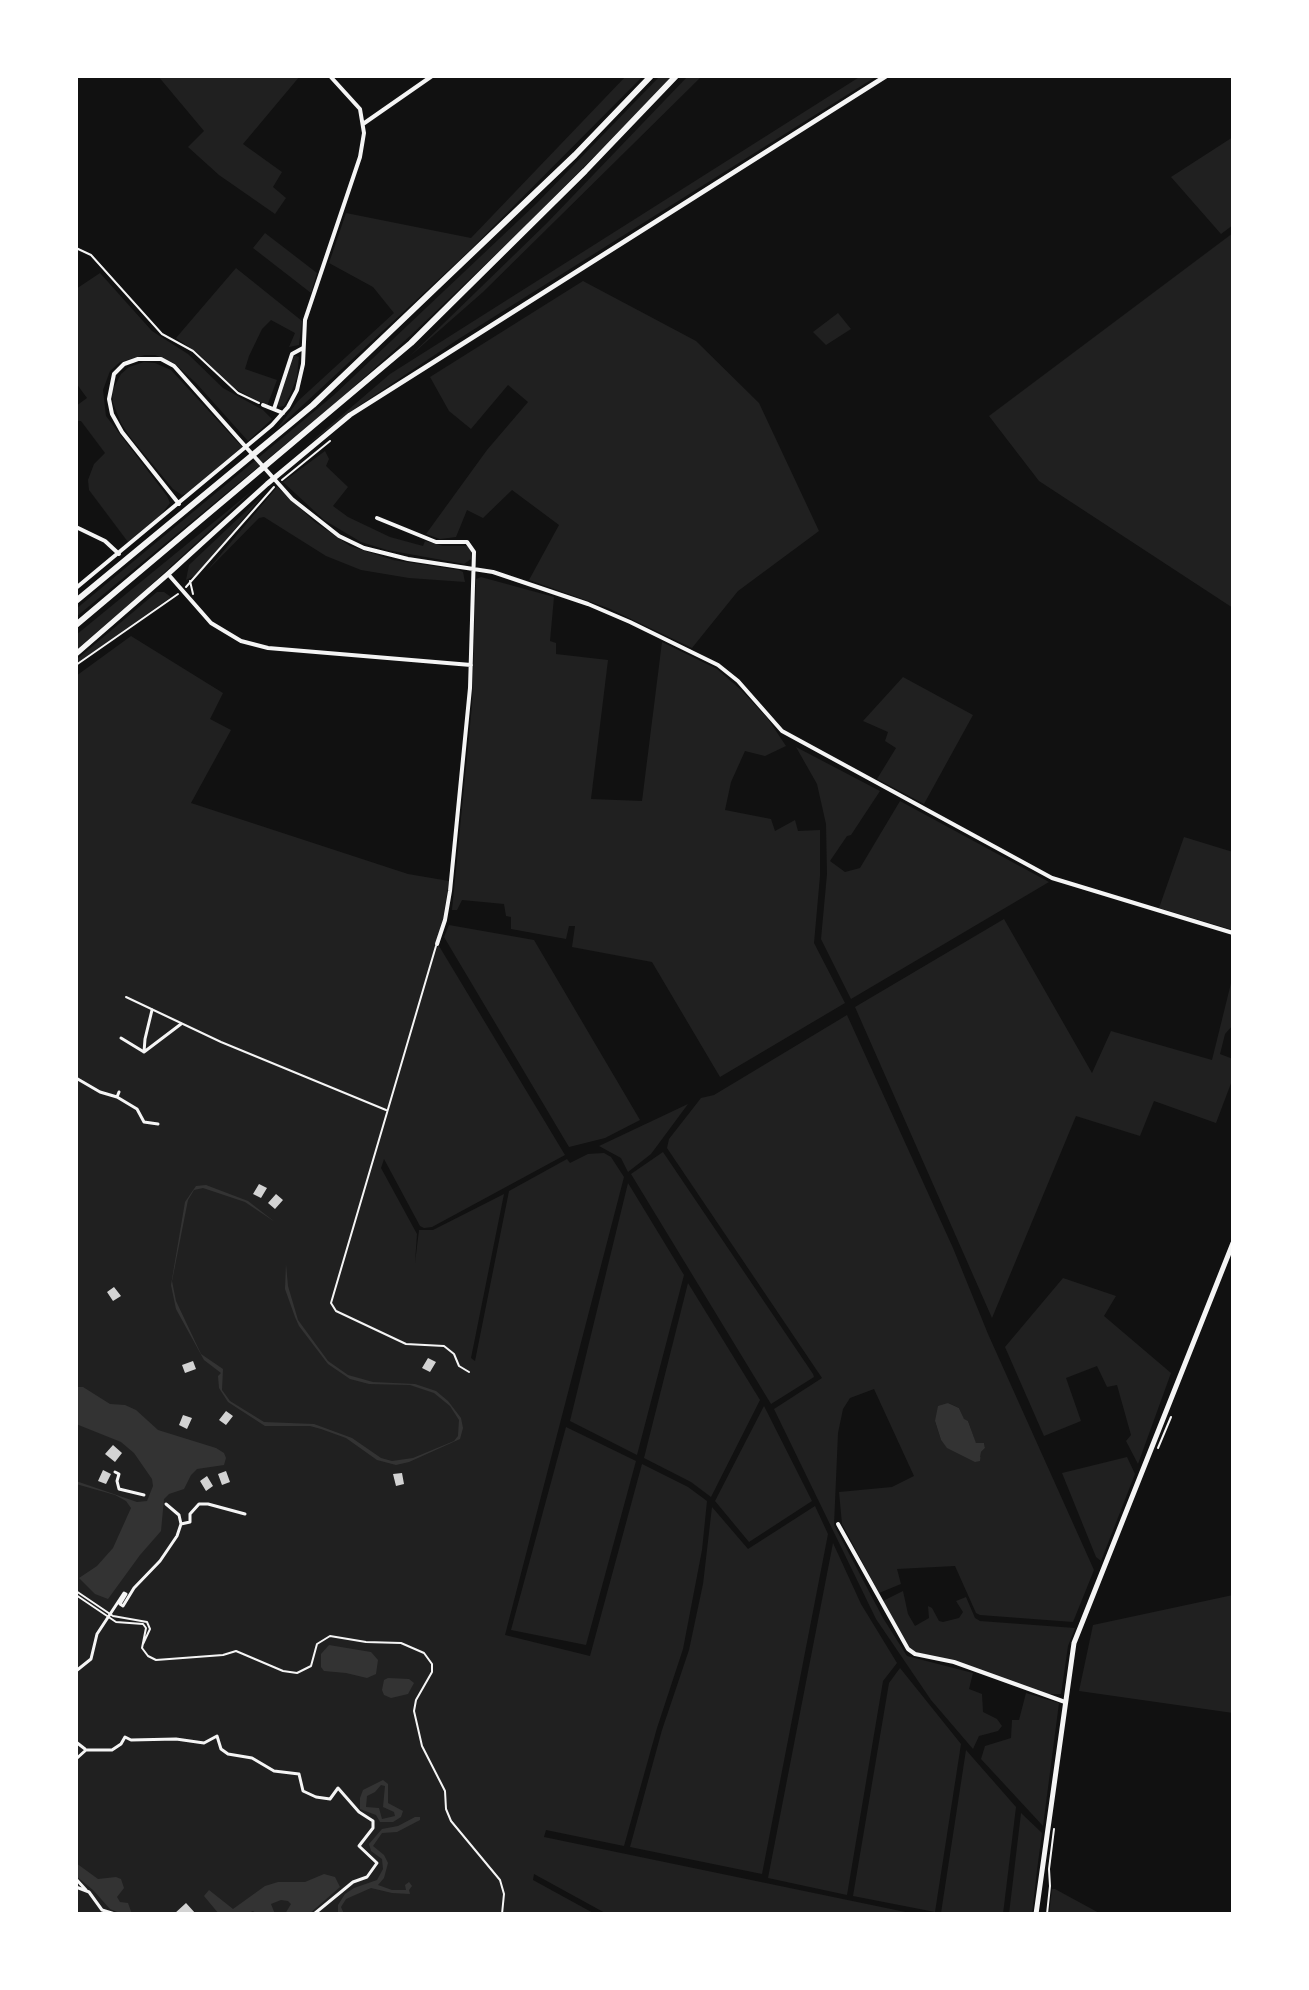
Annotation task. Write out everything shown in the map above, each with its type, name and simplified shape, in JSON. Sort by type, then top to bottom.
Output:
[{"type":"highway","points":[[76,601],[313,405],[575,155],[651,76]]},
{"type":"highway","points":[[76,625],[411,343],[676,76]]},
{"type":"street","points":[[76,588],[283,413],[297,390],[303,364],[305,320],[360,157],[364,133],[360,109],[330,76]]},
{"type":"street","points":[[363,124],[432,76]]},
{"type":"street","points":[[76,654],[267,484],[350,415],[886,76]]},
{"type":"street","points":[[274,409],[292,354],[303,348]]},
{"type":"street","points":[[179,504],[122,432],[112,414],[109,399],[114,374],[124,364],[138,359],[161,359],[174,366],[280,485],[339,536],[364,548],[408,559],[493,572],[588,604],[718,665],[738,681],[782,731],[1062,882],[1233,933]]},
{"type":"street","points":[[263,405],[283,413]]},
{"type":"street","points":[[377,518],[436,542],[467,542],[474,552],[471,665],[450,891],[437,944]]},
{"type":"street","points":[[76,527],[105,541],[119,554]]},
{"type":"street","points":[[168,574],[211,623],[241,641],[268,648],[471,665]]},
{"type":"street","points":[[144,1052],[152,1010]]},
{"type":"street","points":[[144,1052],[181,1024]]},
{"type":"street","points":[[121,1038],[144,1052]]},
{"type":"street","points":[[76,1078],[100,1092],[118,1094],[137,1109],[144,1122],[158,1124]]},
{"type":"street","points":[[1036,1914],[1071,1653],[1233,1243]]},
{"type":"street","points":[[115,1472],[119,1474],[119,1489],[144,1495]]},
{"type":"street","points":[[76,1671],[91,1659],[93,1645],[103,1624],[124,1593],[120,1604],[123,1606],[140,1580],[160,1561],[177,1536],[181,1524],[179,1515],[166,1504]]},
{"type":"street","points":[[181,1524],[190,1522],[190,1514],[199,1504],[245,1514]]},
{"type":"street","points":[[838,1524],[908,1649],[915,1654],[954,1662],[1065,1702]]},
{"type":"street","points":[[76,1742],[86,1750],[112,1750],[125,1737],[131,1740],[176,1739],[204,1743],[217,1736],[221,1749],[228,1754],[252,1758],[274,1771],[299,1774],[303,1791],[316,1797],[330,1799],[338,1788],[359,1812],[373,1821],[373,1828],[359,1846],[377,1863],[367,1877],[353,1882],[314,1914]]},
{"type":"street","points":[[76,1759],[86,1750]]},
{"type":"street","points":[[76,1879],[97,1900],[102,1910],[115,1914]]},
{"type":"street","points":[[76,1887],[86,1890]]},
{"type":"lane","points":[[437,944],[331,1303],[336,1311],[410,1345],[444,1346],[454,1354],[459,1366],[469,1372]]},
{"type":"lane","points":[[126,997],[181,1024],[387,1110]]},
{"type":"lane","points":[[76,1593],[116,1622],[143,1624],[146,1628],[142,1645],[145,1654],[156,1660],[239,1651],[293,1673],[311,1666],[317,1644],[326,1637],[401,1643],[424,1653],[432,1668],[414,1705],[420,1739],[445,1791],[446,1809],[451,1821],[501,1884],[505,1899],[502,1914]]},
{"type":"path","points":[[76,248],[91,255],[162,334],[193,351],[238,393],[263,405]]},
{"type":"path","points":[[190,581],[265,496]]},
{"type":"path","points":[[76,665],[175,598]]},
{"type":"path","points":[[1155,1454],[1171,1415]]},
{"type":"path","points":[[1047,1914],[1055,1823]]},
{"type":"shaded area","points":[[158,76],[300,76],[243,144],[282,172],[273,187],[286,198],[275,214],[219,175],[188,147],[204,131]]},
{"type":"shaded area","points":[[626,76],[643,76],[468,252],[276,430],[298,401],[394,313],[373,287],[329,263],[346,213],[471,238]]},
{"type":"shaded area","points":[[660,76],[674,76],[514,237],[410,336],[338,401],[76,617],[76,609],[334,395],[536,204]]},
{"type":"shaded area","points":[[688,76],[702,76],[483,292],[409,357],[547,223]]},
{"type":"shaded area","points":[[861,76],[877,76],[457,340],[357,407],[306,446],[390,374]]},
{"type":"shaded area","points":[[1233,137],[1233,225],[1221,234],[1171,177]]},
{"type":"shaded area","points":[[265,233],[317,273],[311,293],[253,248]]},
{"type":"shaded area","points":[[1233,233],[1233,608],[1039,481],[989,416]]},
{"type":"shaded area","points":[[236,268],[302,321],[299,345],[289,347],[295,333],[271,320],[262,329],[249,356],[245,369],[277,380],[267,406],[230,386],[199,354],[176,338]]},
{"type":"shaded area","points":[[100,273],[152,331],[188,354],[223,388],[263,410],[272,419],[248,441],[174,363],[155,355],[120,362],[110,371],[103,390],[106,416],[170,503],[160,516],[128,542],[89,490],[88,480],[94,464],[105,453],[81,421],[76,421],[76,406],[87,398],[76,383],[76,289]]},
{"type":"shaded area","points":[[583,281],[696,341],[759,403],[819,531],[738,591],[692,648],[608,608],[529,580],[559,525],[512,490],[483,518],[467,510],[456,537],[440,539],[426,534],[487,450],[528,402],[508,385],[471,429],[449,411],[430,377]]},
{"type":"shaded area","points":[[838,313],[851,329],[826,345],[813,332]]},
{"type":"shaded area","points":[[293,355],[299,357],[297,377],[284,406],[279,407],[276,402]]},
{"type":"shaded area","points":[[144,362],[171,370],[242,447],[182,495],[173,489],[130,437],[113,403],[112,391],[121,374],[129,367]]},
{"type":"shaded area","points":[[325,451],[329,459],[326,466],[348,487],[333,506],[348,517],[390,537],[423,546],[425,541],[443,546],[467,546],[471,549],[471,559],[464,564],[387,550],[361,542],[324,520],[283,482]]},
{"type":"shaded area","points":[[277,487],[315,522],[350,546],[393,560],[459,570],[463,572],[465,582],[409,578],[361,570],[326,556],[264,517],[259,518],[206,572]]},
{"type":"shaded area","points":[[253,490],[139,596],[76,650],[76,635]]},
{"type":"shaded area","points":[[263,495],[211,558],[186,580],[189,565]]},
{"type":"shaded area","points":[[481,577],[554,597],[550,641],[556,643],[556,654],[608,660],[591,799],[642,801],[662,642],[717,669],[768,719],[786,746],[765,756],[745,751],[731,782],[725,810],[771,819],[775,831],[795,820],[798,831],[820,830],[820,876],[814,943],[845,1003],[720,1077],[652,962],[572,947],[575,926],[569,926],[566,939],[511,929],[511,917],[506,916],[504,904],[462,900],[457,910],[452,910],[472,705],[476,579]]},
{"type":"shaded area","points":[[157,592],[171,597],[76,664],[76,660]]},
{"type":"shaded area","points":[[131,636],[223,693],[210,719],[231,730],[191,803],[408,874],[449,881],[439,946],[565,1155],[432,1227],[424,1228],[420,1226],[384,1159],[381,1168],[417,1234],[415,1263],[419,1230],[433,1230],[504,1194],[471,1358],[475,1361],[509,1191],[567,1159],[570,1163],[588,1154],[604,1153],[611,1157],[624,1177],[505,1635],[590,1656],[642,1464],[688,1487],[707,1501],[702,1550],[683,1649],[624,1846],[546,1830],[544,1837],[915,1914],[607,1914],[534,1874],[533,1880],[595,1914],[76,1914],[76,676]]},
{"type":"shaded area","points":[[903,677],[973,715],[924,804],[877,779],[896,748],[885,741],[888,732],[863,721]]},
{"type":"shaded area","points":[[796,747],[880,791],[830,861],[845,872],[860,868],[900,801],[1049,882],[851,999],[821,939],[827,874],[826,824],[817,784]]},
{"type":"shaded area","points":[[1184,837],[1233,852],[1233,930],[1159,908]]},
{"type":"shaded area","points":[[1004,919],[1092,1073],[1111,1031],[1212,1060],[1233,975],[1233,1025],[1225,1034],[1220,1054],[1233,1059],[1233,1078],[1216,1123],[1154,1101],[1140,1136],[1076,1116],[992,1318],[855,1007]]},
{"type":"shaded area","points":[[449,925],[534,940],[640,1120],[605,1138],[569,1147],[444,937]]},
{"type":"shaded area","points":[[847,1015],[1094,1570],[1073,1622],[980,1615],[976,1613],[955,1566],[897,1569],[901,1584],[879,1593],[842,1524],[839,1492],[892,1487],[914,1476],[874,1389],[850,1398],[843,1409],[838,1433],[834,1525],[883,1618],[907,1656],[973,1673],[969,1689],[982,1694],[983,1712],[997,1719],[1002,1726],[998,1731],[979,1736],[973,1749],[931,1700],[876,1619],[774,1409],[822,1378],[667,1148],[669,1139],[701,1098],[714,1095]],"holes":[[[948,1403],[959,1408],[964,1420],[968,1421],[976,1444],[984,1443],[981,1457],[948,1448],[941,1440],[935,1421]]]},
{"type":"shaded area","points":[[688,1104],[651,1154],[628,1172],[621,1158],[599,1146]]},
{"type":"shaded area","points":[[663,1152],[813,1374],[814,1377],[771,1404],[631,1174]]},
{"type":"shaded area","points":[[628,1183],[684,1275],[637,1455],[570,1421]]},
{"type":"shaded area","points":[[206,1185],[248,1201],[275,1222],[245,1202],[203,1188],[194,1190],[188,1200],[172,1281],[176,1301],[201,1354],[223,1369],[222,1390],[230,1401],[264,1422],[314,1424],[352,1438],[381,1458],[392,1461],[413,1458],[454,1441],[458,1436],[459,1420],[450,1406],[434,1393],[410,1385],[369,1384],[350,1379],[328,1364],[295,1317],[285,1289],[286,1264],[288,1286],[298,1320],[328,1361],[348,1375],[373,1382],[415,1384],[436,1391],[448,1401],[461,1418],[463,1428],[460,1439],[396,1465],[377,1460],[346,1438],[321,1429],[310,1426],[265,1426],[228,1402],[219,1388],[218,1376],[221,1373],[204,1360],[176,1309],[171,1285],[185,1202],[196,1186]]},
{"type":"shaded area","points":[[1063,1278],[1116,1296],[1104,1316],[1171,1373],[1138,1464],[1126,1441],[1131,1435],[1117,1385],[1107,1387],[1097,1366],[1066,1378],[1081,1421],[1044,1436],[1005,1347]]},
{"type":"shaded area","points":[[688,1283],[760,1400],[711,1497],[691,1482],[644,1458]]},
{"type":"shaded area","points":[[76,1387],[83,1387],[110,1404],[136,1410],[158,1430],[216,1448],[226,1458],[224,1465],[197,1469],[184,1489],[164,1499],[161,1531],[108,1599],[95,1594],[79,1578],[97,1566],[113,1548],[131,1508],[115,1495],[76,1484],[76,1481],[137,1502],[147,1501],[153,1486],[152,1479],[134,1453],[121,1442],[76,1424]]},
{"type":"shaded area","points":[[948,1403],[959,1408],[968,1421],[976,1443],[984,1443],[980,1461],[975,1462],[947,1448],[941,1440],[935,1421],[938,1406]]},
{"type":"shaded area","points":[[764,1406],[812,1501],[749,1542],[715,1501]]},
{"type":"shaded area","points":[[566,1427],[636,1461],[586,1645],[511,1630]]},
{"type":"shaded area","points":[[1127,1457],[1135,1474],[1101,1561],[1096,1557],[1062,1473]]},
{"type":"shaded area","points":[[815,1506],[828,1534],[762,1874],[630,1847],[662,1730],[689,1650],[703,1584],[712,1507],[748,1549]]},
{"type":"shaded area","points":[[833,1543],[861,1604],[897,1663],[883,1681],[847,1895],[768,1878]]},
{"type":"shaded area","points":[[903,1591],[908,1614],[915,1626],[929,1618],[928,1606],[939,1621],[959,1618],[963,1612],[956,1601],[966,1597],[975,1618],[980,1621],[1075,1628],[1068,1646],[1061,1694],[1044,1694],[956,1661],[915,1652],[883,1601]]},
{"type":"shaded area","points":[[1233,1595],[1233,1713],[1079,1691],[1093,1625]]},
{"type":"shaded area","points":[[329,1645],[371,1652],[378,1660],[376,1674],[367,1678],[324,1671],[321,1654]]},
{"type":"shaded area","points":[[900,1668],[961,1744],[935,1912],[853,1896],[889,1683]]},
{"type":"shaded area","points":[[409,1679],[414,1683],[408,1694],[391,1698],[384,1695],[382,1690],[384,1680]]},
{"type":"shaded area","points":[[1026,1693],[1059,1703],[1043,1826],[981,1759],[985,1746],[1011,1738],[1012,1720],[1019,1720]]},
{"type":"shaded area","points":[[966,1750],[1016,1807],[1003,1914],[941,1913]]},
{"type":"shaded area","points":[[383,1780],[388,1784],[388,1803],[403,1811],[401,1817],[393,1822],[380,1822],[376,1815],[360,1809],[363,1790]],"holes":[[[381,1785],[385,1786],[383,1807],[394,1812],[395,1816],[382,1819],[379,1808],[366,1807],[367,1796]]]},
{"type":"shaded area","points":[[1021,1813],[1042,1833],[1032,1914],[1009,1914]]},
{"type":"shaded area","points":[[420,1817],[420,1820],[397,1832],[382,1833],[373,1846],[388,1863],[384,1878],[378,1885],[392,1890],[406,1890],[405,1885],[409,1882],[412,1886],[410,1894],[371,1888],[346,1899],[341,1907],[344,1914],[338,1914],[338,1905],[345,1894],[377,1880],[383,1869],[382,1859],[371,1851],[369,1844],[382,1829],[398,1826]]},
{"type":"shaded area","points":[[76,1863],[98,1879],[121,1879],[124,1888],[117,1897],[120,1902],[128,1903],[132,1914],[110,1909],[76,1876]]},
{"type":"shaded area","points":[[324,1874],[335,1877],[340,1887],[309,1914],[285,1914],[291,1904],[281,1900],[271,1904],[275,1914],[257,1914],[253,1911],[219,1914],[204,1896],[209,1890],[233,1909],[265,1886],[278,1882],[305,1882]]},
{"type":"shaded area","points":[[1052,1889],[1055,1889],[1101,1914],[1049,1914]]},
{"type":"building","points":[[259,1184],[267,1188],[261,1198],[253,1194]]},
{"type":"building","points":[[276,1194],[283,1200],[275,1209],[268,1203]]},
{"type":"building","points":[[114,1287],[121,1296],[113,1301],[107,1292]]},
{"type":"building","points":[[428,1358],[436,1362],[430,1372],[422,1368]]},
{"type":"building","points":[[193,1361],[196,1369],[185,1373],[182,1365]]},
{"type":"building","points":[[226,1411],[233,1416],[226,1425],[219,1420]]},
{"type":"building","points":[[183,1415],[192,1418],[187,1429],[179,1425]]},
{"type":"building","points":[[113,1445],[122,1453],[115,1462],[105,1454]]},
{"type":"building","points":[[103,1470],[111,1474],[106,1484],[98,1481]]},
{"type":"building","points":[[226,1471],[230,1482],[222,1485],[218,1474]]},
{"type":"building","points":[[402,1473],[404,1484],[396,1486],[393,1474]]},
{"type":"building","points":[[207,1476],[213,1486],[206,1491],[200,1481]]},
{"type":"building","points":[[186,1903],[196,1914],[174,1914]]}]
